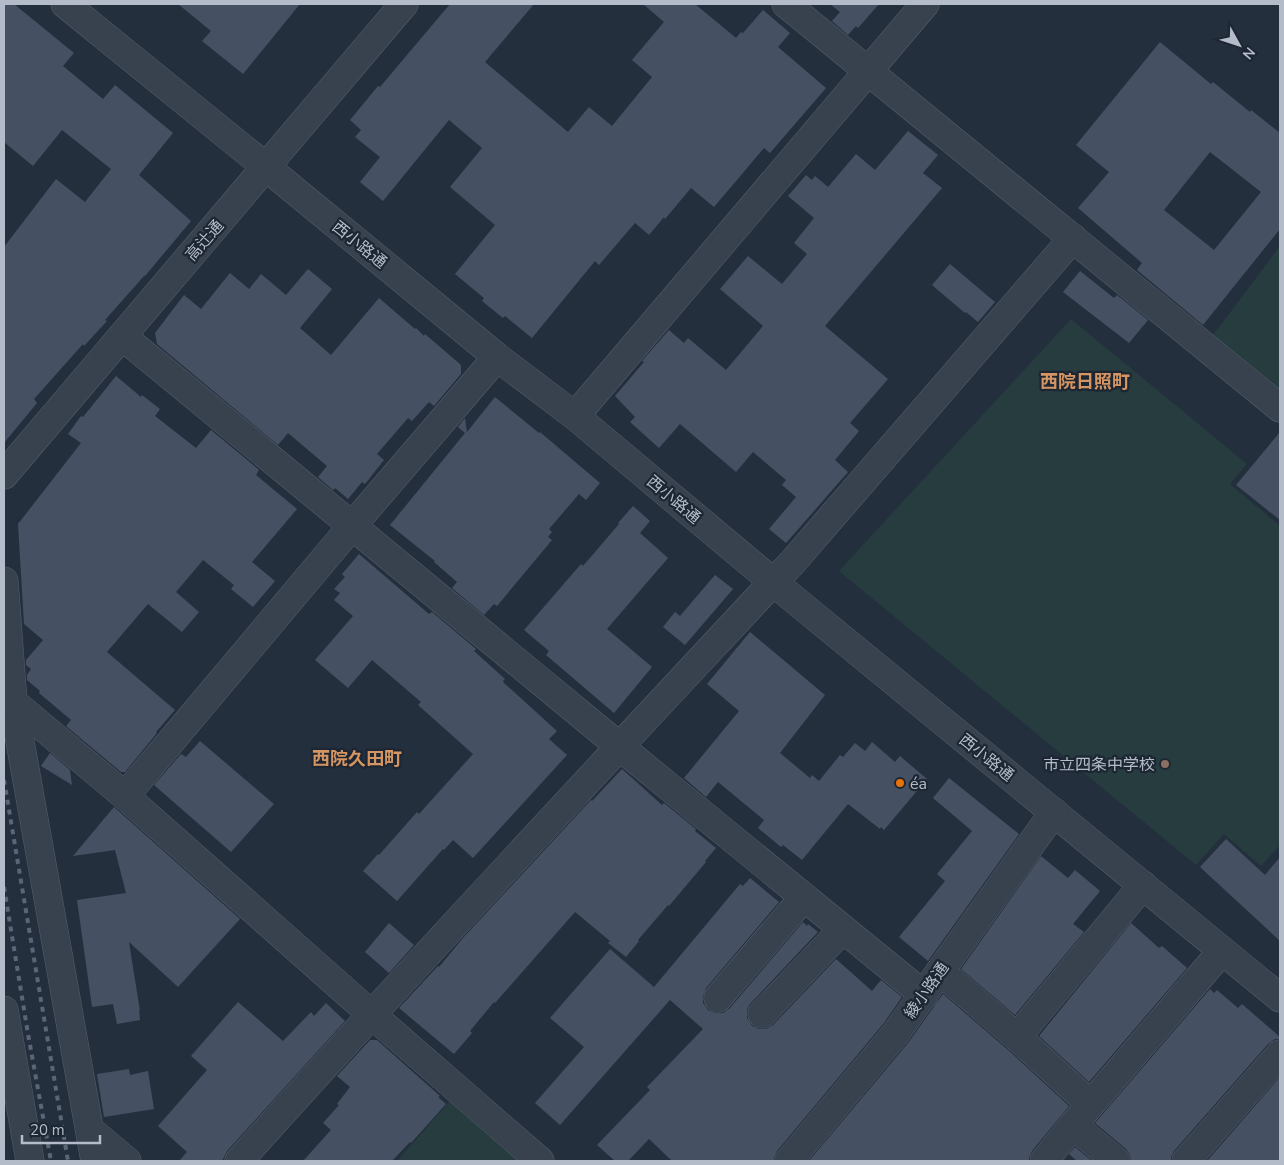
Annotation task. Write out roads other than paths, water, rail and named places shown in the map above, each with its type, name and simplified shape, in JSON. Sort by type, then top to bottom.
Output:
[{"type":"street","name":"西小路通","points":[[65,4],[497,357],[575,416],[773,582],[1280,998]]},
{"type":"street","name":"高辻通","points":[[4,475],[404,4]]},
{"type":"street","points":[[786,4],[1280,408]]},
{"type":"street","points":[[575,416],[925,4]]},
{"type":"street","points":[[238,1161],[619,746],[791,564],[1073,238]]},
{"type":"street","points":[[122,336],[924,995]]},
{"type":"street","points":[[125,796],[497,357]]},
{"type":"street","points":[[4,580],[13,702],[95,1161]]},
{"type":"street","points":[[13,702],[125,796],[540,1161]]},
{"type":"street","name":"綾小路通","points":[[789,1161],[896,1033],[1054,812]]},
{"type":"street","points":[[1017,1037],[1143,885]]},
{"type":"street","points":[[718,998],[804,897]]},
{"type":"street","points":[[762,1014],[844,929]]},
{"type":"street","points":[[1044,1161],[1090,1104],[1222,951]]},
{"type":"street","points":[[940,970],[1090,1104]]},
{"type":"street","points":[[4,1018],[30,1161]]},
{"type":"street","points":[[1186,1161],[1280,1054]]},
{"type":"street","points":[[1073,1125],[1116,1161]]},
{"type":"street","points":[[90,1130],[127,1161]]},
{"type":"railway","points":[[4,780],[68,1161]]},
{"type":"railway","points":[[4,887],[51,1161]]},
{"type":"place","name":"市立四条中学校","points":[[1165,764]]},
{"type":"place","name":"éa","points":[[900,783]]},
{"type":"district","name":"西院日照町","points":[[1085,382]]},
{"type":"district","name":"西院久田町","points":[[357,759]]}]
